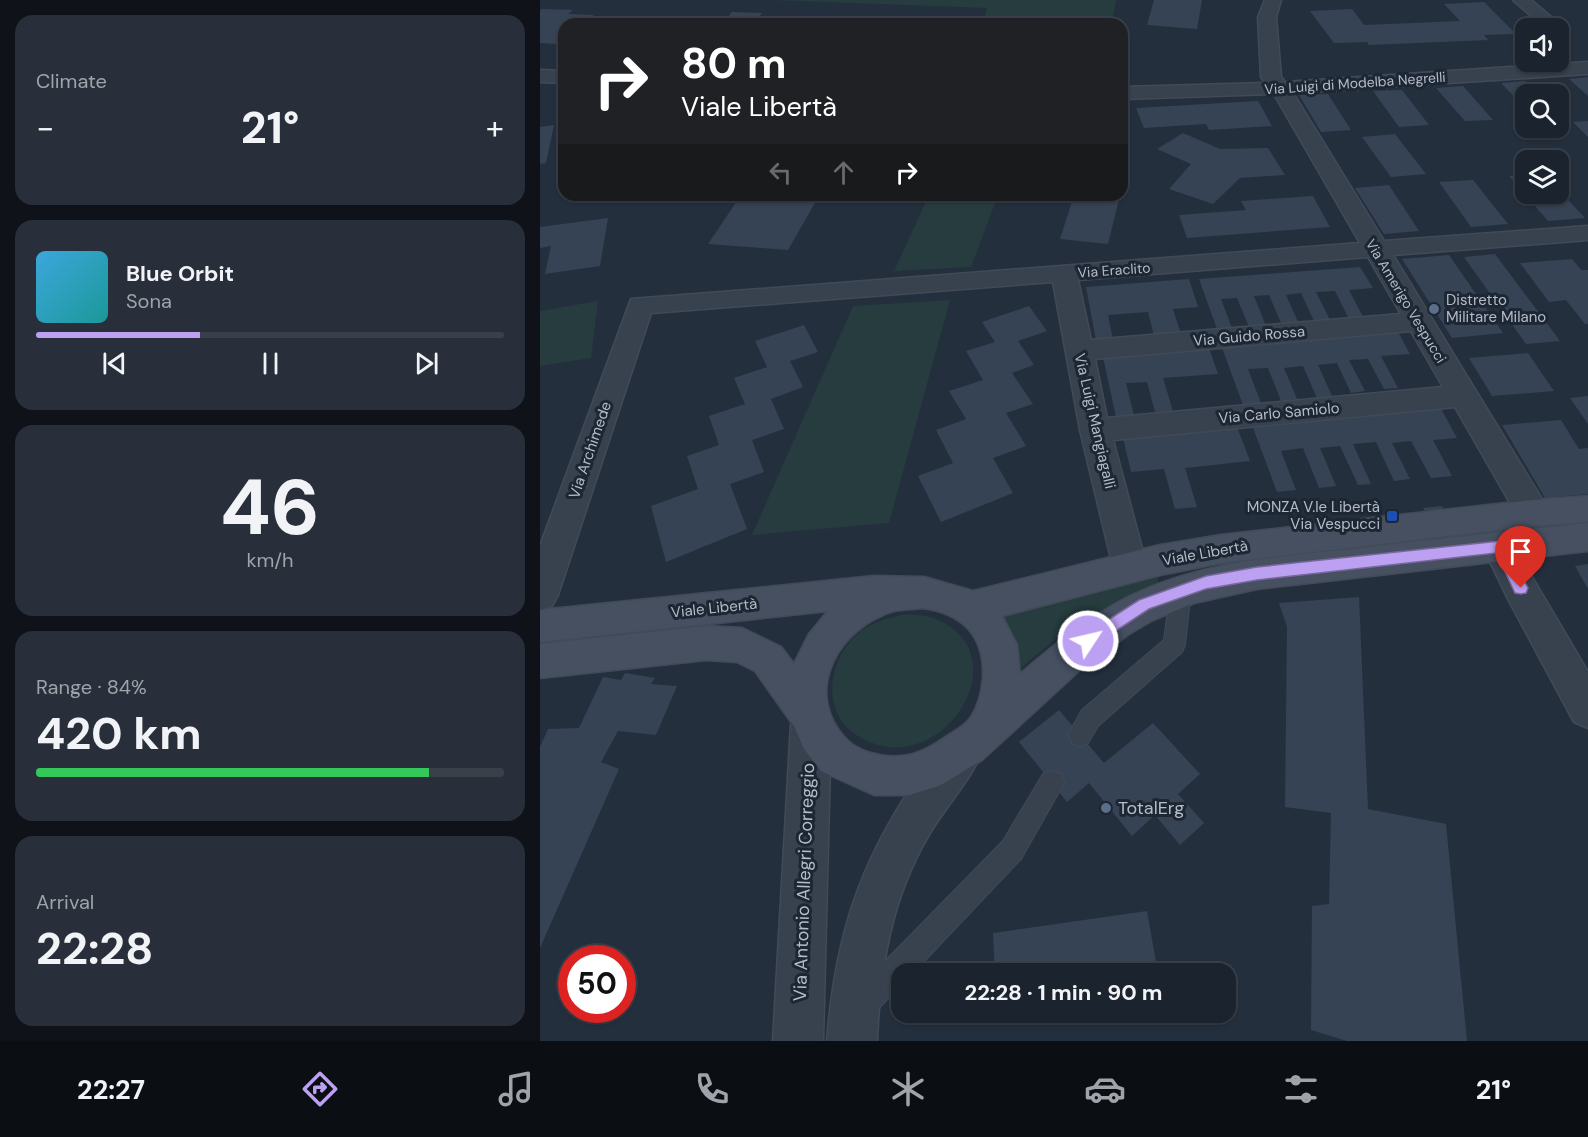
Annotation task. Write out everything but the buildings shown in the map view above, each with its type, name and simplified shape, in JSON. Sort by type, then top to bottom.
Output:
[{"type":"main road","name":"Viale Libertà","points":[[970,608],[1130,567],[1250,545],[1533,513],[1588,509]]},
{"type":"main road","name":"Viale Libertà","points":[[540,661],[706,643],[742,645],[768,658],[835,756],[874,775],[920,773],[967,748],[1041,680],[1103,629],[1144,605],[1181,590],[1206,582],[1257,574],[1588,537]]},
{"type":"main road","name":"Viale Libertà","points":[[540,626],[853,593],[898,590],[948,597],[970,608],[991,630],[999,645],[1003,664],[1003,684],[998,705],[987,725],[967,748]]},
{"type":"main road","name":"Viale Libertà","points":[[809,718],[806,689],[811,666],[821,645],[837,625],[856,610],[878,599],[924,592]]},
{"type":"street","points":[[1273,0],[1267,16],[1270,50],[1289,74]]},
{"type":"street","points":[[1521,0],[1542,18]]},
{"type":"street","name":"Via Luigi di Modelba Negrelli","points":[[1128,92],[1289,74],[1342,85],[1586,59]]},
{"type":"street","name":"Via Amerigo Vespucci","points":[[1289,74],[1376,250],[1533,513]]},
{"type":"street","points":[[540,76],[558,77]]},
{"type":"street","name":"Via Eraclito","points":[[640,305],[1588,233]]},
{"type":"street","name":"Via Luigi Mangiagalli","points":[[1064,274],[1095,430],[1130,567]]},
{"type":"street","name":"Via Archimede","points":[[540,596],[640,305]]},
{"type":"street","name":"Via Guido Rossa","points":[[1079,351],[1418,321]]},
{"type":"street","name":"Via Carlo Samiolo","points":[[1095,430],[1463,396]]},
{"type":"street","points":[[1500,547],[1588,709]]},
{"type":"street","name":"Via Antonio Allegri Correggio","points":[[798,1041],[809,718]]},
{"type":"street","points":[[853,1028],[857,973],[866,925],[878,890],[892,857],[924,804],[967,748]]},
{"type":"lane","points":[[1080,735],[1090,718],[1173,645],[1181,590]]},
{"type":"lane","points":[[853,1028],[1012,850],[1052,783]]},
{"type":"green space","points":[[771,0],[1116,0],[1113,18],[984,18],[987,8]]},
{"type":"green space","points":[[926,201],[996,201],[971,267],[894,271]]},
{"type":"green space","points":[[950,300],[889,523],[752,535],[853,306]]},
{"type":"green space","points":[[598,301],[591,358],[540,366],[540,311]]},
{"type":"green space","points":[[1157,577],[1159,584],[1066,630],[1021,668],[1013,639],[998,614]]},
{"type":"green space","points":[[906,614],[933,618],[960,635],[972,658],[972,684],[961,709],[942,730],[917,744],[889,747],[858,736],[846,726],[838,715],[833,701],[832,687],[839,659],[846,646],[856,635],[873,624]]},
{"type":"place","name":"Distretto Militare Milano","points":[[1434,309]]},
{"type":"place","name":"MONZA V.le Libertà Via Vespucci","points":[[1392,516]]},
{"type":"place","name":"TotalErg","points":[[1106,808]]},
{"type":"route","points":[[1088,641],[1103,629],[1144,605],[1181,590],[1206,582],[1257,574],[1500,547],[1521,588]]}]
